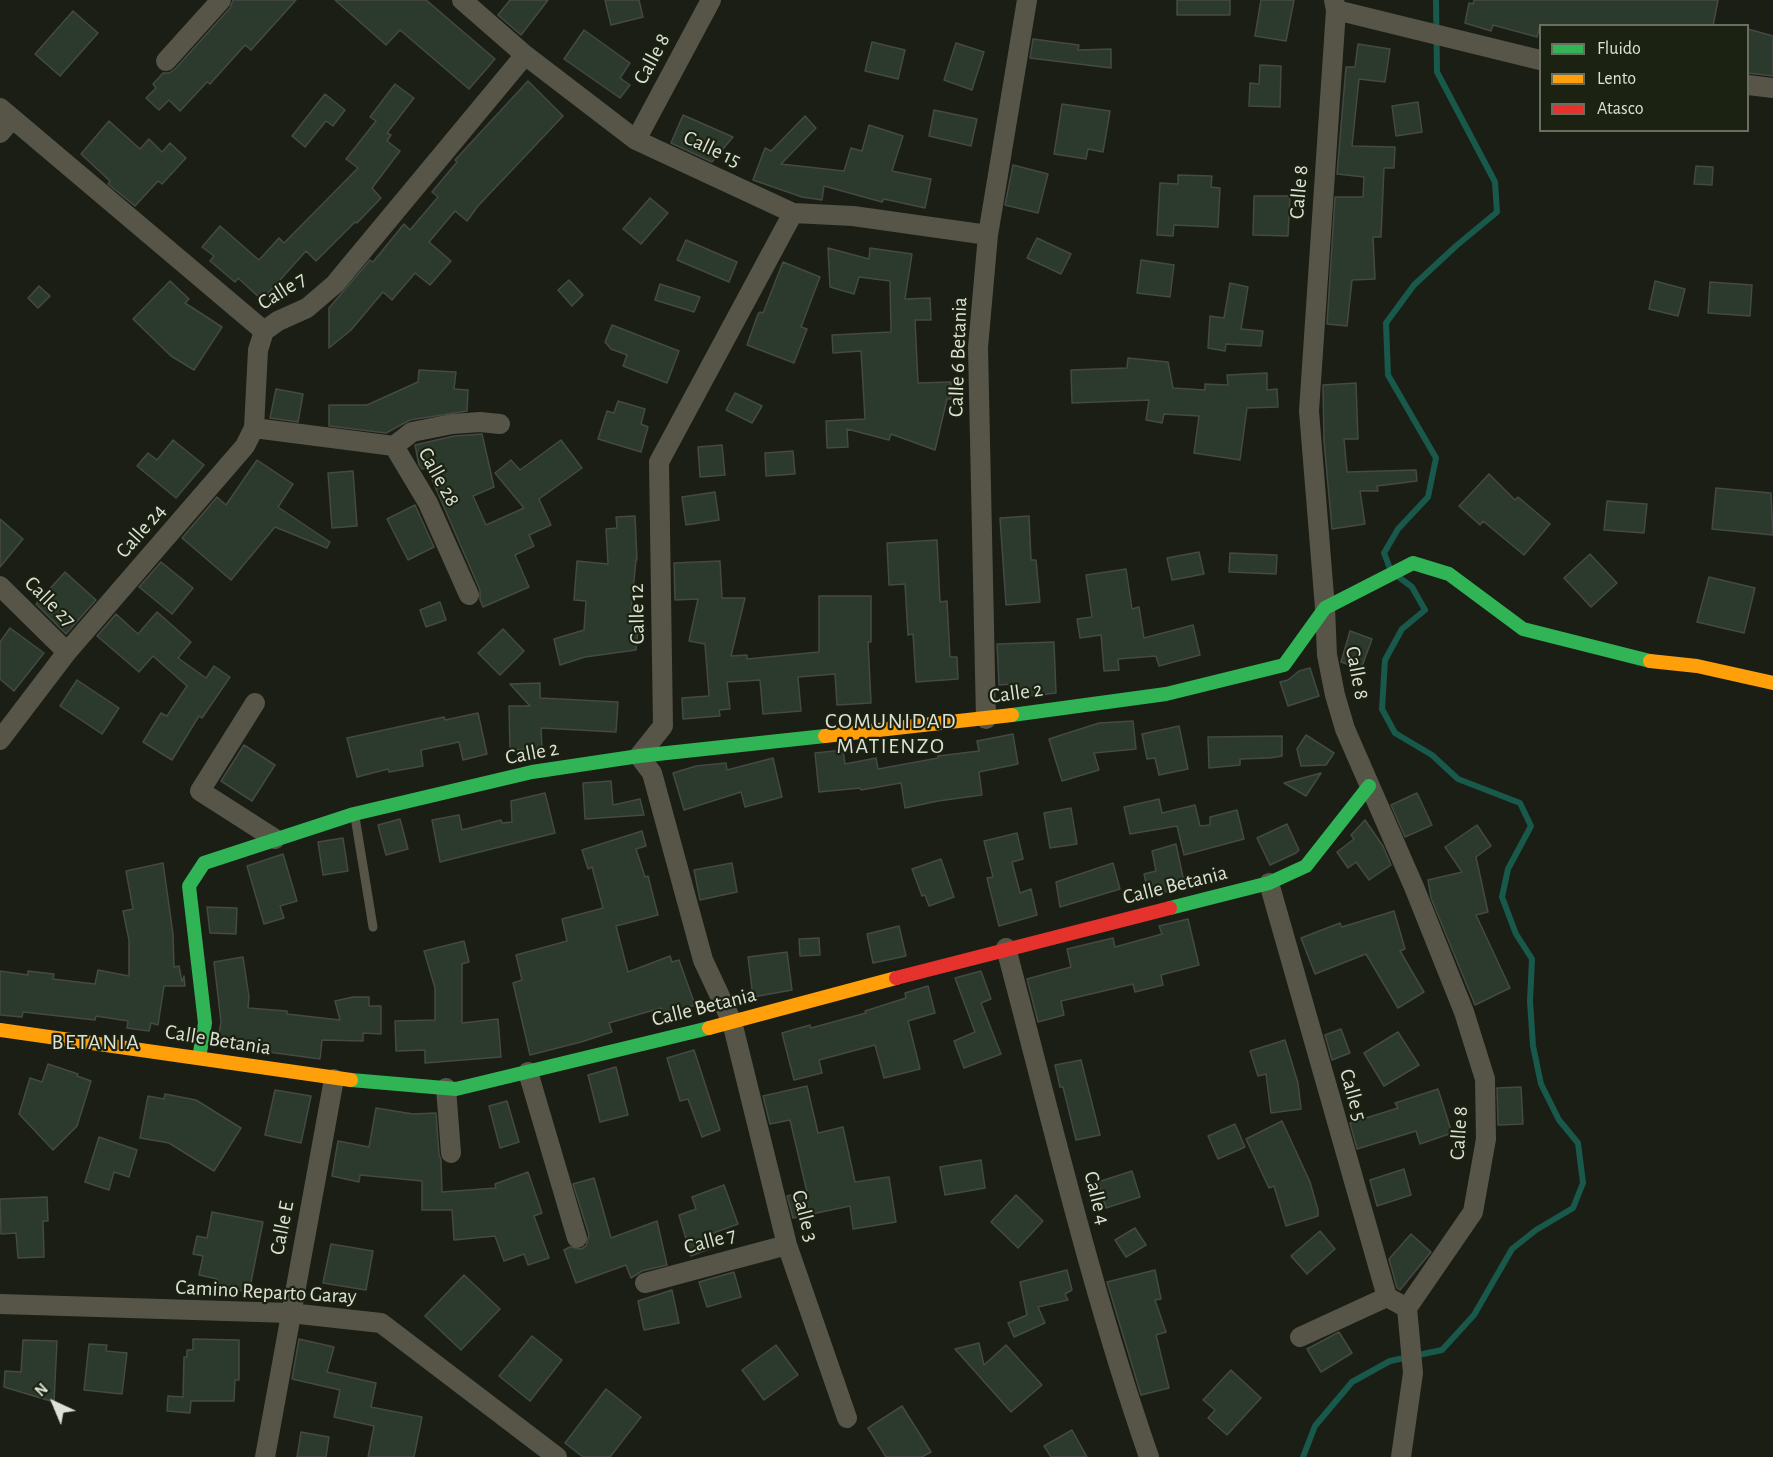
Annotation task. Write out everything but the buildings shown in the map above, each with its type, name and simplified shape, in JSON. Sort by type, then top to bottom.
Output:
[{"type":"street","points":[[166,61],[221,0]]},
{"type":"street","name":"Calle 15","points":[[462,0],[525,55],[636,140],[794,213],[853,216],[988,235]]},
{"type":"street","name":"Calle 8","points":[[636,140],[711,0]]},
{"type":"street","name":"Calle 6 Betania","points":[[986,718],[978,347],[988,235],[1027,0]]},
{"type":"street","points":[[1335,5],[1539,60]]},
{"type":"street","name":"Calle 8","points":[[1335,5],[1309,411],[1327,655],[1345,729],[1414,887],[1460,1002],[1485,1079],[1486,1139],[1473,1212],[1407,1308]]},
{"type":"street","name":"Calle 7","points":[[4,120],[264,331],[307,308],[335,284],[525,55]]},
{"type":"street","points":[[1749,85],[1773,88]]},
{"type":"street","name":"Calle 12","points":[[639,756],[663,726],[659,462],[794,213]]},
{"type":"street","name":"Calle 24","points":[[0,740],[67,652],[245,446],[254,428],[258,350],[264,331]]},
{"type":"street","points":[[394,446],[412,432],[461,423],[500,424]]},
{"type":"street","name":"Calle 28","points":[[254,428],[394,446],[428,503],[469,595]]},
{"type":"street","points":[[1325,608],[1413,563],[1449,574],[1523,629],[1642,660],[1697,666],[1773,683]]},
{"type":"street","name":"Calle 27","points":[[0,586],[67,652]]},
{"type":"street","name":"Calle 2","points":[[198,1058],[205,1023],[189,886],[204,862],[354,814],[532,772],[639,756],[986,718],[1166,694],[1284,665],[1325,608]]},
{"type":"street","points":[[255,703],[200,791],[275,839]]},
{"type":"street","points":[[639,756],[652,773],[703,960],[732,1022]]},
{"type":"street","name":"Calle Betania","points":[[0,1030],[334,1079],[456,1089],[732,1022],[1006,948],[1269,883],[1306,866],[1369,786]]},
{"type":"street","name":"Calle 5","points":[[1269,883],[1387,1297]]},
{"type":"street","name":"Calle 4","points":[[1006,948],[1095,1289],[1122,1380],[1149,1457]]},
{"type":"street","name":"Calle 3","points":[[732,1022],[787,1245],[847,1418]]},
{"type":"street","points":[[528,1072],[577,1238]]},
{"type":"street","name":"Calle E","points":[[264,1457],[279,1386],[290,1313],[334,1079]]},
{"type":"street","points":[[446,1088],[451,1153]]},
{"type":"street","name":"Calle 7","points":[[645,1283],[787,1245]]},
{"type":"street","points":[[1300,1337],[1387,1297],[1407,1308],[1413,1370],[1401,1457]]},
{"type":"street","name":"Camino Reparto Garay","points":[[0,1304],[290,1313],[381,1323],[557,1457]]},
{"type":"lane","points":[[354,814],[373,927]]},
{"type":"waterway","points":[[1389,566],[1384,553],[1398,529],[1428,497],[1436,458],[1388,375],[1386,323],[1414,285],[1497,212],[1495,182],[1437,72],[1436,0]]},
{"type":"waterway","points":[[1303,1457],[1315,1426],[1352,1382],[1390,1361],[1442,1350],[1474,1315],[1512,1249],[1536,1230],[1573,1208],[1583,1183],[1578,1143],[1559,1120],[1541,1084],[1533,1046],[1530,1001],[1532,959],[1516,934],[1502,897],[1508,869],[1531,826],[1520,803],[1458,779],[1432,755],[1395,733],[1382,709],[1385,660],[1402,629],[1425,610],[1412,587],[1400,578]]},
{"type":"traffic: fast","points":[[1012,715],[1166,694],[1284,665],[1325,608],[1413,563],[1449,574],[1523,629],[1650,661]]},
{"type":"traffic: fast","points":[[199,1058],[205,1023],[189,886],[204,863],[354,814],[532,772],[639,756],[825,736]]},
{"type":"traffic: fast","points":[[1170,908],[1269,883],[1306,866],[1369,786]]},
{"type":"traffic: fast","points":[[351,1080],[456,1089],[709,1028]]},
{"type":"traffic: slow","points":[[1650,661],[1697,666],[1773,683]]},
{"type":"traffic: slow","points":[[825,736],[1012,715]]},
{"type":"traffic: slow","points":[[709,1028],[896,978]]},
{"type":"traffic: slow","points":[[0,1030],[351,1080]]},
{"type":"traffic: jam","points":[[896,978],[1170,908]]},
{"type":"district","name":"COMUNIDAD MATIENZO","points":[[891,734]]},
{"type":"district","name":"BETANIA","points":[[96,1042]]}]
